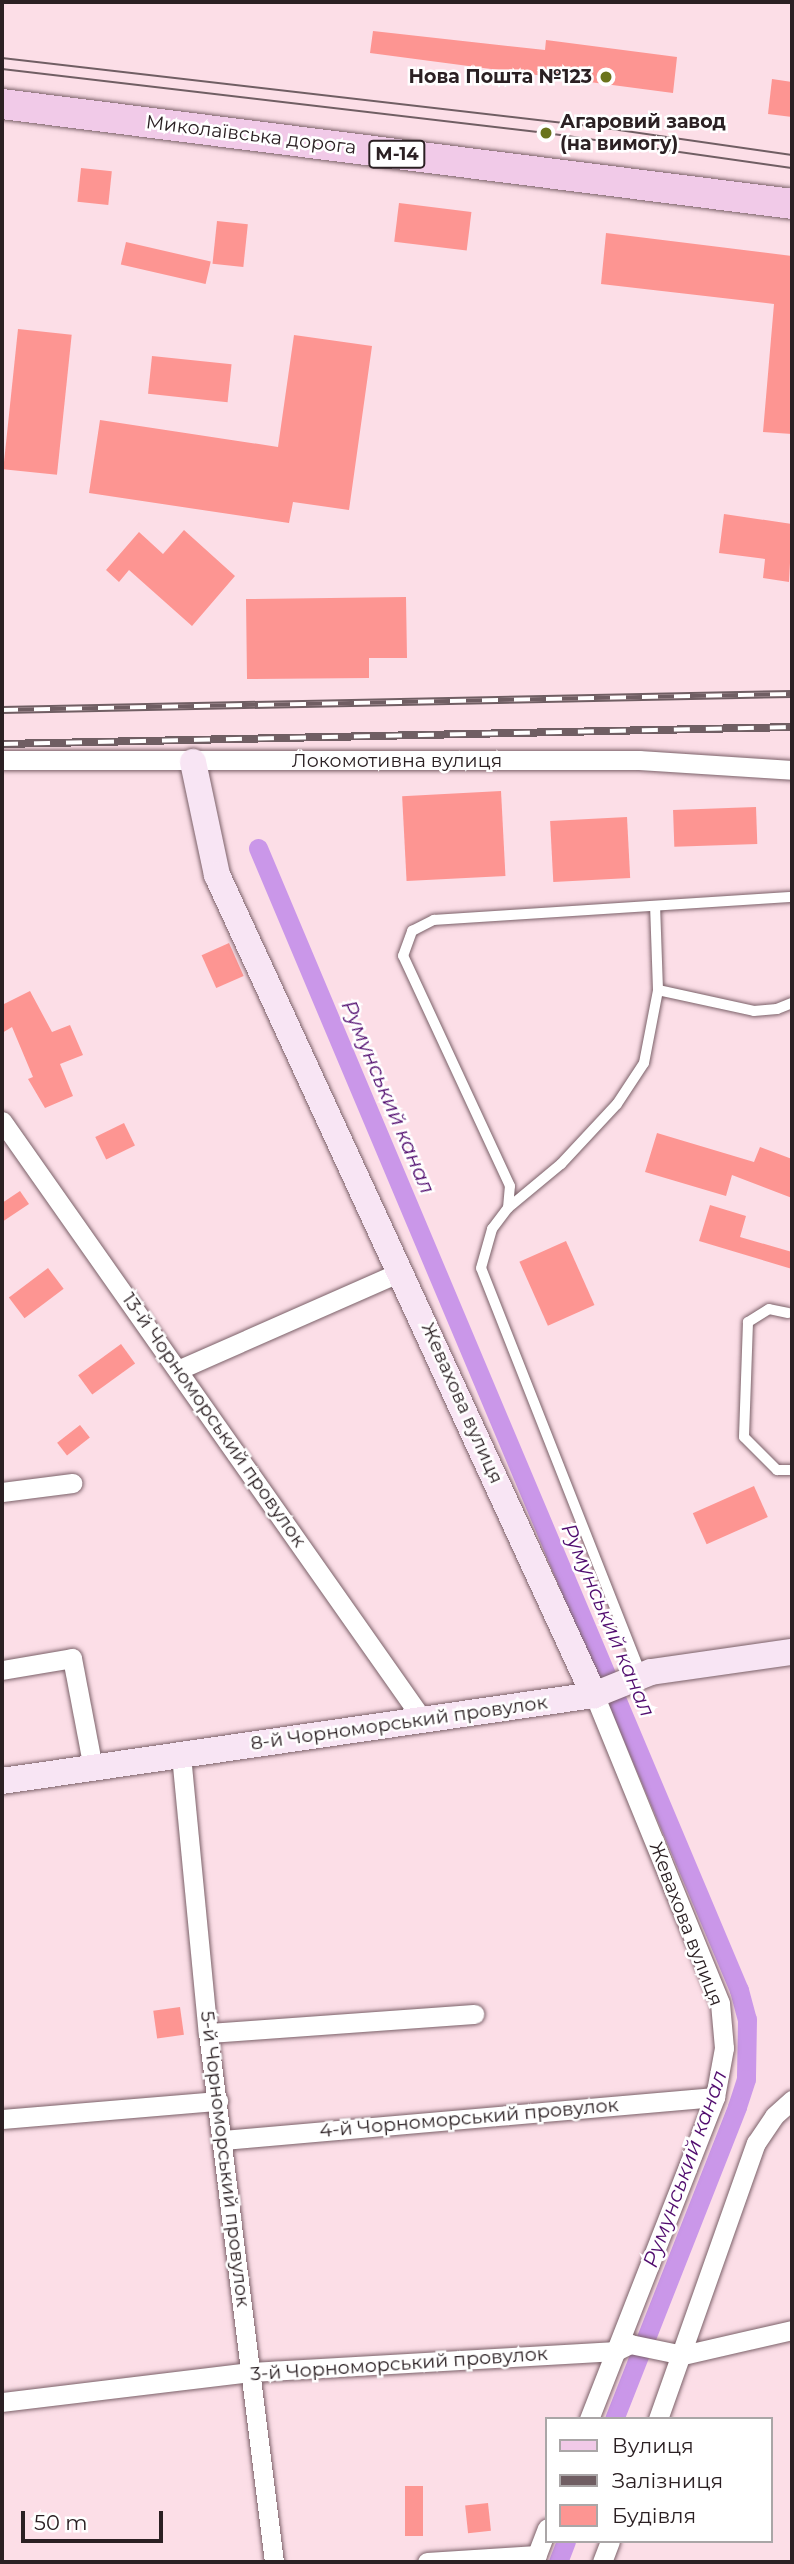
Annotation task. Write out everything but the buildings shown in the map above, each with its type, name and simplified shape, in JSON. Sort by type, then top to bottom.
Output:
[{"type":"main road","name":"Миколаївська дорога","points":[[2,104],[792,204]]},
{"type":"street","name":"Локомотивна вулиця","points":[[2,760],[639,760],[792,770]]},
{"type":"street","name":"Жевахова вулиця","points":[[194,762],[217,875],[402,1271],[594,1695],[720,2003],[724,2048],[715,2097],[623,2347],[590,2417]]},
{"type":"street","name":"13-й Чорноморський провулок","points":[[2,1121],[180,1369],[423,1720]]},
{"type":"street","points":[[180,1369],[402,1271]]},
{"type":"street","points":[[2,1492],[72,1483]]},
{"type":"street","name":"8-й Чорноморський провулок","points":[[2,1781],[594,1695],[642,1676],[792,1652]]},
{"type":"street","points":[[2,1670],[72,1658],[93,1768]]},
{"type":"street","name":"5-й Чорноморський провулок","points":[[181,1755],[208,2033],[274,2562]]},
{"type":"street","points":[[208,2033],[474,2014]]},
{"type":"street","name":"4-й Чорноморський провулок","points":[[223,2140],[715,2097]]},
{"type":"street","points":[[659,2417],[723,2227],[756,2143],[774,2116],[792,2099]]},
{"type":"street","points":[[2,2119],[218,2101]]},
{"type":"street","name":"3-й Чорноморський провулок","points":[[2,2402],[251,2372],[623,2347],[679,2353],[792,2330]]},
{"type":"street","points":[[427,2562],[535,2559],[546,2531]]},
{"type":"street","points":[[602,2562],[609,2543]]},
{"type":"lane","points":[[508,1208],[510,1186],[403,956],[412,931],[434,920],[792,897]]},
{"type":"lane","points":[[642,1676],[481,1268],[492,1228],[508,1208],[561,1164],[617,1104],[644,1063],[658,990],[655,905]]},
{"type":"lane","points":[[658,990],[754,1011],[777,1009],[792,1003]]},
{"type":"lane","points":[[788,1313],[769,1309],[748,1322],[744,1437],[777,1470],[792,1470]]},
{"type":"waterway","name":"Румунський канал","points":[[258,848],[739,1990],[747,2019],[746,2079],[737,2107],[615,2417]]},
{"type":"waterway","name":"Румунський канал","points":[[558,2562],[565,2543]]},
{"type":"tram line","points":[[2,58],[598,127],[792,155]]},
{"type":"tram line","points":[[2,69],[546,133],[792,168]]},
{"type":"railway","points":[[2,710],[792,694]]},
{"type":"railway","points":[[2,744],[792,727]]},
{"type":"place","name":"Нова Пошта №123","points":[[606,77]]},
{"type":"place","name":"Агаровий завод (на вимогу)","points":[[546,133]]}]
